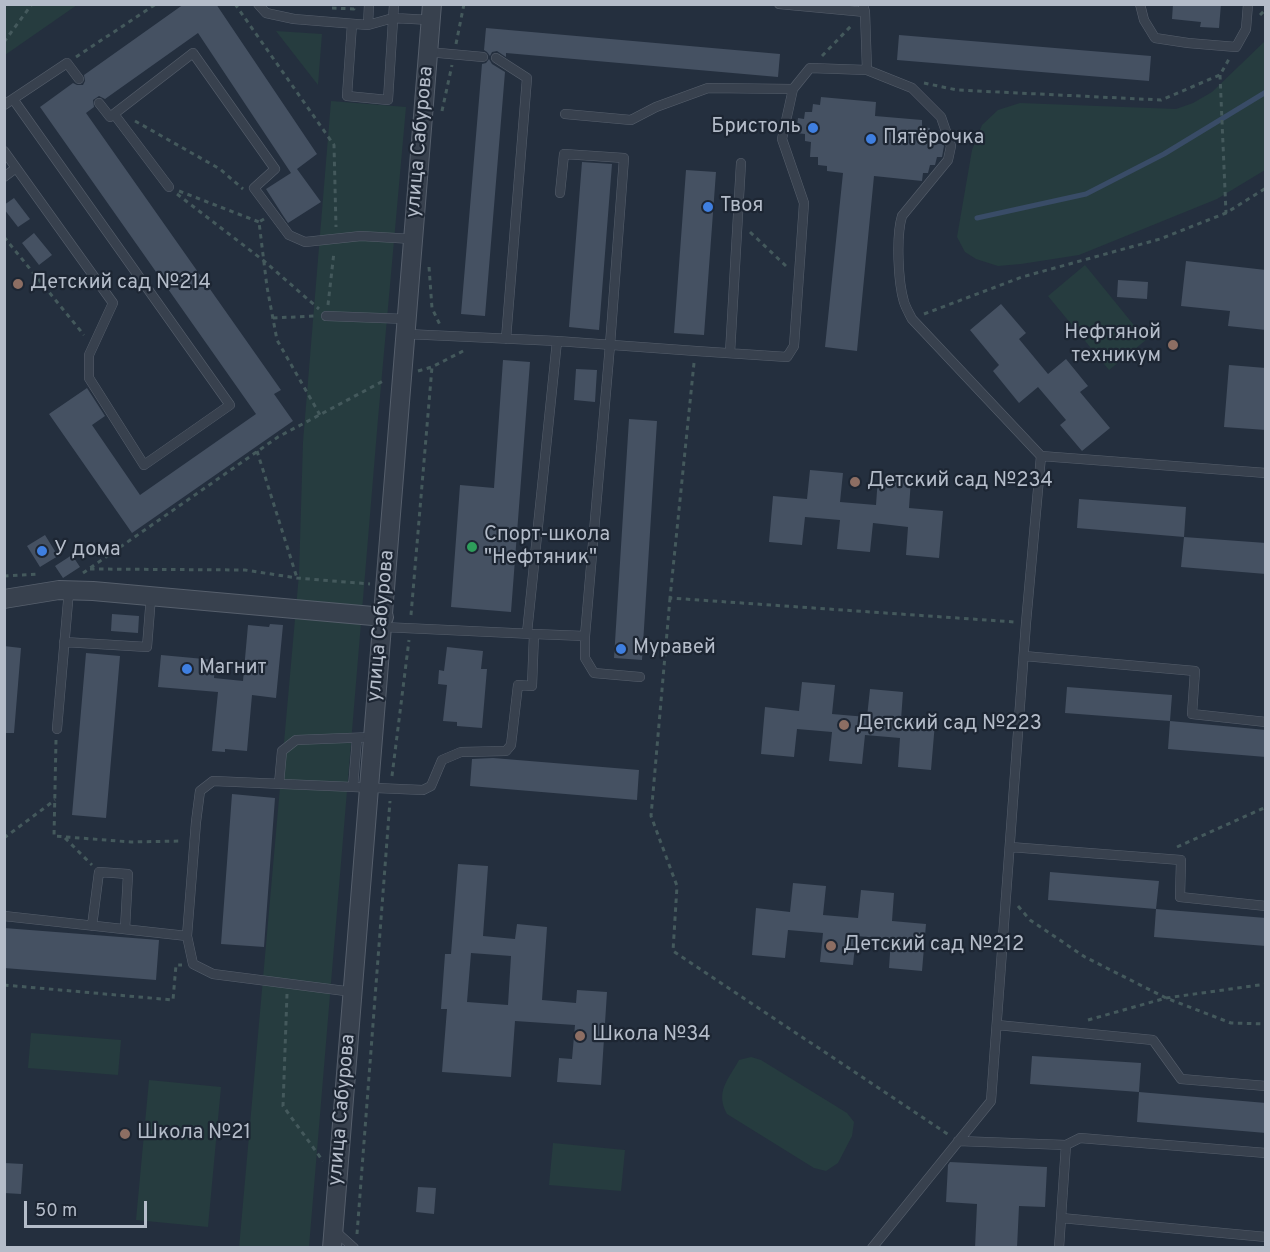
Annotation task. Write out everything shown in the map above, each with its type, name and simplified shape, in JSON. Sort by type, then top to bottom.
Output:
[{"type":"street","name":"улица Сабурова","points":[[333,1239],[353,992],[361,787],[365,738],[383,622],[431,12]]},
{"type":"street","points":[[4,599],[69,590],[151,596],[383,622]]},
{"type":"lane","points":[[258,4],[266,13],[294,19],[368,25],[393,18],[431,12]]},
{"type":"lane","points":[[368,25],[369,4]]},
{"type":"lane","points":[[352,24],[347,96],[388,100],[394,4]]},
{"type":"lane","points":[[779,4],[864,8],[867,70]]},
{"type":"lane","points":[[1140,4],[1144,20],[1155,38],[1236,47],[1246,29],[1248,4]]},
{"type":"lane","points":[[99,103],[110,117],[193,52],[275,169],[254,188],[289,235],[305,242],[361,236],[413,239]]},
{"type":"lane","points":[[428,52],[483,57]]},
{"type":"lane","points":[[496,57],[527,78],[506,339]]},
{"type":"lane","points":[[4,151],[113,303],[89,355],[89,378],[144,465],[230,405],[9,102],[67,63],[80,79]]},
{"type":"lane","points":[[326,316],[406,327],[445,336],[557,341],[788,357],[794,346],[804,203],[782,139],[793,89],[810,68],[867,70],[912,88],[941,117],[951,146],[948,160],[902,216],[899,226],[900,274],[904,300],[912,319],[1041,456],[1266,472]]},
{"type":"lane","points":[[565,114],[631,120],[656,107],[708,88],[793,89]]},
{"type":"lane","points":[[116,112],[169,187]]},
{"type":"lane","points":[[560,193],[564,154],[624,158],[585,658],[594,672],[640,677]]},
{"type":"lane","points":[[730,353],[741,163]]},
{"type":"lane","points":[[4,177],[16,168]]},
{"type":"lane","points":[[353,992],[213,974],[193,964],[187,936],[200,791],[213,781],[423,789],[431,786],[442,760],[461,752],[506,751],[511,745],[518,685],[532,686],[531,633],[557,341]]},
{"type":"lane","points":[[872,1248],[991,1101],[1026,623],[1041,456]]},
{"type":"lane","points":[[57,729],[69,590]]},
{"type":"lane","points":[[64,642],[147,647],[151,596]]},
{"type":"lane","points":[[383,622],[410,629],[585,636]]},
{"type":"lane","points":[[1024,656],[1195,671],[1192,714],[1266,722]]},
{"type":"lane","points":[[279,784],[282,751],[296,740],[365,738]]},
{"type":"lane","points":[[1010,847],[1181,860],[1180,897],[1266,906]]},
{"type":"lane","points":[[92,926],[99,873],[128,874],[125,929]]},
{"type":"lane","points":[[4,916],[187,936]]},
{"type":"lane","points":[[997,1025],[1154,1040],[1181,1079],[1266,1086]]},
{"type":"lane","points":[[958,1140],[1066,1145],[1080,1138],[1266,1154]]},
{"type":"lane","points":[[1059,1248],[1066,1145]]},
{"type":"lane","points":[[1061,1218],[1266,1237]]},
{"type":"lane","points":[[333,1239],[354,1248]]},
{"type":"path","points":[[4,42],[32,4]]},
{"type":"path","points":[[67,63],[156,4]]},
{"type":"path","points":[[235,4],[334,145],[336,239],[326,316]]},
{"type":"path","points":[[440,119],[464,4]]},
{"type":"path","points":[[810,68],[864,8]]},
{"type":"path","points":[[1226,213],[1220,75],[1236,47]]},
{"type":"path","points":[[923,83],[957,90],[1161,100],[1220,75]]},
{"type":"path","points":[[116,112],[220,168],[247,192],[258,194]]},
{"type":"path","points":[[169,187],[264,261],[326,316]]},
{"type":"path","points":[[169,187],[259,222]]},
{"type":"path","points":[[912,319],[1022,277],[1160,239],[1226,213],[1266,188]]},
{"type":"path","points":[[259,222],[272,213]]},
{"type":"path","points":[[738,221],[798,278]]},
{"type":"path","points":[[259,222],[277,340],[320,415]]},
{"type":"path","points":[[4,237],[93,345]]},
{"type":"path","points":[[429,266],[432,308],[445,336]]},
{"type":"path","points":[[273,318],[326,316]]},
{"type":"path","points":[[81,574],[278,437],[403,374],[432,367],[488,338]]},
{"type":"path","points":[[696,351],[670,597],[651,816],[677,886],[673,951],[958,1140]]},
{"type":"path","points":[[357,1236],[391,789],[410,629],[432,367]]},
{"type":"path","points":[[257,451],[297,578]]},
{"type":"path","points":[[88,569],[246,570],[297,578],[386,586]]},
{"type":"path","points":[[670,597],[1026,623]]},
{"type":"path","points":[[57,729],[54,836],[131,843],[194,840]]},
{"type":"path","points":[[6,836],[55,800]]},
{"type":"path","points":[[1152,858],[1266,807]]},
{"type":"path","points":[[63,836],[99,873]]},
{"type":"path","points":[[1007,893],[1030,920],[1085,957],[1166,998],[1231,1023],[1266,1024]]},
{"type":"path","points":[[4,986],[172,1000],[176,965],[193,964]]},
{"type":"path","points":[[288,984],[283,1106],[322,1161],[339,1162]]},
{"type":"path","points":[[1086,1021],[1166,998],[1266,984]]},
{"type":"green space","points":[[5,4],[77,4],[77,5],[5,55]]},
{"type":"green space","points":[[276,31],[322,34],[318,85]]},
{"type":"green space","points":[[1265,41],[1265,170],[1217,199],[1079,255],[998,266],[976,259],[965,252],[957,237],[972,150],[982,125],[998,110],[1020,103],[1176,109],[1193,103],[1212,92]]},
{"type":"green space","points":[[331,101],[406,107],[309,1247],[239,1248],[299,574],[303,442]]},
{"type":"green space","points":[[1085,265],[1146,340],[1109,370],[1048,296]]},
{"type":"green space","points":[[31,1033],[121,1040],[118,1075],[28,1068]]},
{"type":"green space","points":[[751,1057],[761,1060],[847,1113],[854,1122],[852,1136],[838,1163],[826,1171],[814,1168],[727,1114],[722,1099],[724,1086],[739,1060]]},
{"type":"green space","points":[[149,1080],[221,1087],[208,1227],[136,1220]]},
{"type":"green space","points":[[553,1143],[625,1150],[621,1191],[549,1185]]},
{"type":"building","points":[[184,4],[216,4],[317,154],[297,169],[321,202],[288,223],[266,189],[291,173],[198,33],[105,99],[99,96],[93,100],[94,107],[86,113],[281,390],[274,394],[293,421],[132,533],[49,414],[87,388],[105,416],[92,425],[140,495],[256,414],[40,107],[73,83],[83,85],[84,75]]},
{"type":"building","points":[[1173,4],[1221,4],[1219,28],[1200,27],[1201,22],[1172,19]]},
{"type":"building","points":[[486,28],[780,54],[778,77],[506,53],[506,57],[497,51],[492,52],[490,56],[484,50]]},
{"type":"building","points":[[899,35],[1151,56],[1149,81],[897,60]]},
{"type":"building","points":[[489,59],[492,64],[505,72],[485,316],[461,314],[482,64]]},
{"type":"building","points":[[821,97],[876,102],[875,116],[922,120],[922,127],[930,128],[929,136],[937,136],[936,144],[944,146],[942,157],[937,157],[935,165],[930,165],[928,173],[923,173],[922,181],[874,176],[857,351],[825,347],[843,173],[827,171],[827,166],[818,165],[818,157],[810,157],[811,142],[805,141],[805,134],[796,133],[798,118],[804,119],[805,112],[812,112],[813,104],[820,105]]},
{"type":"building","points":[[582,162],[612,164],[599,330],[569,327]]},
{"type":"building","points":[[686,170],[716,172],[704,335],[674,333]]},
{"type":"building","points":[[14,198],[30,219],[18,227],[4,209],[4,205]]},
{"type":"building","points":[[34,233],[52,255],[39,265],[22,243]]},
{"type":"building","points":[[1186,261],[1266,270],[1266,330],[1228,326],[1230,311],[1181,306]]},
{"type":"building","points":[[1118,280],[1148,282],[1147,299],[1117,297]]},
{"type":"building","points":[[1001,304],[1026,333],[1019,339],[1048,374],[1066,359],[1088,386],[1080,392],[1110,428],[1082,451],[1060,425],[1066,420],[1038,387],[1019,403],[993,371],[999,365],[970,330]]},
{"type":"building","points":[[503,360],[530,362],[511,612],[451,607],[460,485],[494,488]]},
{"type":"building","points":[[1229,365],[1266,368],[1266,430],[1224,427]]},
{"type":"building","points":[[576,369],[597,370],[595,402],[574,400]]},
{"type":"building","points":[[629,419],[657,421],[642,660],[614,658]]},
{"type":"building","points":[[810,470],[843,473],[840,502],[876,505],[878,477],[911,480],[909,508],[943,511],[939,558],[906,555],[908,527],[873,523],[870,552],[837,549],[840,520],[805,517],[802,545],[769,542],[773,496],[807,499]]},
{"type":"building","points":[[1079,499],[1186,507],[1184,537],[1077,528]]},
{"type":"building","name":"У дома","points":[[45,535],[58,556],[40,567],[27,546]]},
{"type":"building","points":[[1184,537],[1266,543],[1266,574],[1181,567]]},
{"type":"building","points":[[72,555],[80,567],[63,578],[55,566]]},
{"type":"building","points":[[112,614],[139,616],[138,633],[111,631]]},
{"type":"building","points":[[270,624],[283,625],[276,698],[252,695],[247,751],[225,749],[225,752],[212,751],[218,692],[158,687],[161,655],[215,660],[214,678],[243,681],[248,625],[269,627]]},
{"type":"building","points":[[4,646],[21,648],[14,733],[4,733]]},
{"type":"building","points":[[447,647],[483,651],[481,669],[487,669],[482,728],[457,726],[457,722],[443,721],[447,685],[438,684],[439,670],[444,671]]},
{"type":"building","points":[[86,653],[120,656],[106,818],[72,815]]},
{"type":"building","points":[[802,682],[835,685],[832,714],[867,717],[870,689],[903,692],[901,720],[935,723],[931,770],[898,767],[900,738],[865,735],[862,764],[829,761],[832,732],[797,729],[794,757],[761,754],[765,707],[799,711]]},
{"type":"building","points":[[1067,687],[1172,695],[1170,721],[1065,713]]},
{"type":"building","points":[[1170,721],[1266,730],[1266,757],[1168,749]]},
{"type":"building","points":[[493,758],[639,770],[637,800],[470,786],[472,759]]},
{"type":"building","points":[[232,794],[275,798],[264,947],[221,944]]},
{"type":"building","points":[[458,864],[488,866],[483,936],[515,939],[517,924],[547,927],[542,1000],[576,1003],[577,990],[607,992],[601,1085],[557,1082],[559,1058],[572,1059],[575,1025],[515,1021],[511,1077],[442,1072],[447,1009],[441,1009],[445,954],[451,954]],"holes":[[[471,953],[511,956],[508,1005],[467,1002]]]},
{"type":"building","points":[[1050,872],[1159,881],[1156,909],[1048,900]]},
{"type":"building","points":[[793,883],[826,886],[823,915],[858,918],[861,890],[894,893],[892,921],[926,924],[922,971],[889,968],[891,939],[856,936],[853,965],[820,962],[823,933],[788,930],[785,958],[752,955],[756,908],[790,912]]},
{"type":"building","points":[[1156,909],[1266,918],[1266,946],[1154,937]]},
{"type":"building","points":[[4,928],[159,940],[156,980],[4,968]]},
{"type":"building","points":[[1032,1056],[1141,1063],[1139,1092],[1030,1084]]},
{"type":"building","points":[[1139,1092],[1266,1103],[1266,1133],[1137,1122]]},
{"type":"building","points":[[950,1162],[1047,1167],[1045,1207],[1019,1206],[1017,1248],[975,1248],[977,1204],[946,1202]]},
{"type":"building","points":[[4,1163],[23,1164],[21,1194],[4,1193]]},
{"type":"building","points":[[418,1187],[436,1188],[434,1214],[416,1212]]},
{"type":"waterway","points":[[977,218],[1086,194],[1164,154],[1266,92]]},
{"type":"place","name":"Бристоль","points":[[813,128]]},
{"type":"place","name":"Пятёрочка","points":[[871,139]]},
{"type":"place","name":"Твоя","points":[[708,207]]},
{"type":"place","name":"Детский сад №214","points":[[18,284]]},
{"type":"place","name":"Нефтяной техникум","points":[[1173,345]]},
{"type":"place","name":"Детский сад №234","points":[[855,482]]},
{"type":"place","name":"Спорт-школа \"Нефтяник\"","points":[[472,547]]},
{"type":"place","name":"У дома","points":[[42,551]]},
{"type":"place","name":"Муравей","points":[[621,649]]},
{"type":"place","name":"Магнит","points":[[187,669]]},
{"type":"place","name":"Детский сад №223","points":[[844,725]]},
{"type":"place","name":"Детский сад №212","points":[[831,946]]},
{"type":"place","name":"Школа №34","points":[[580,1036]]},
{"type":"place","name":"Школа №21","points":[[125,1134]]}]
